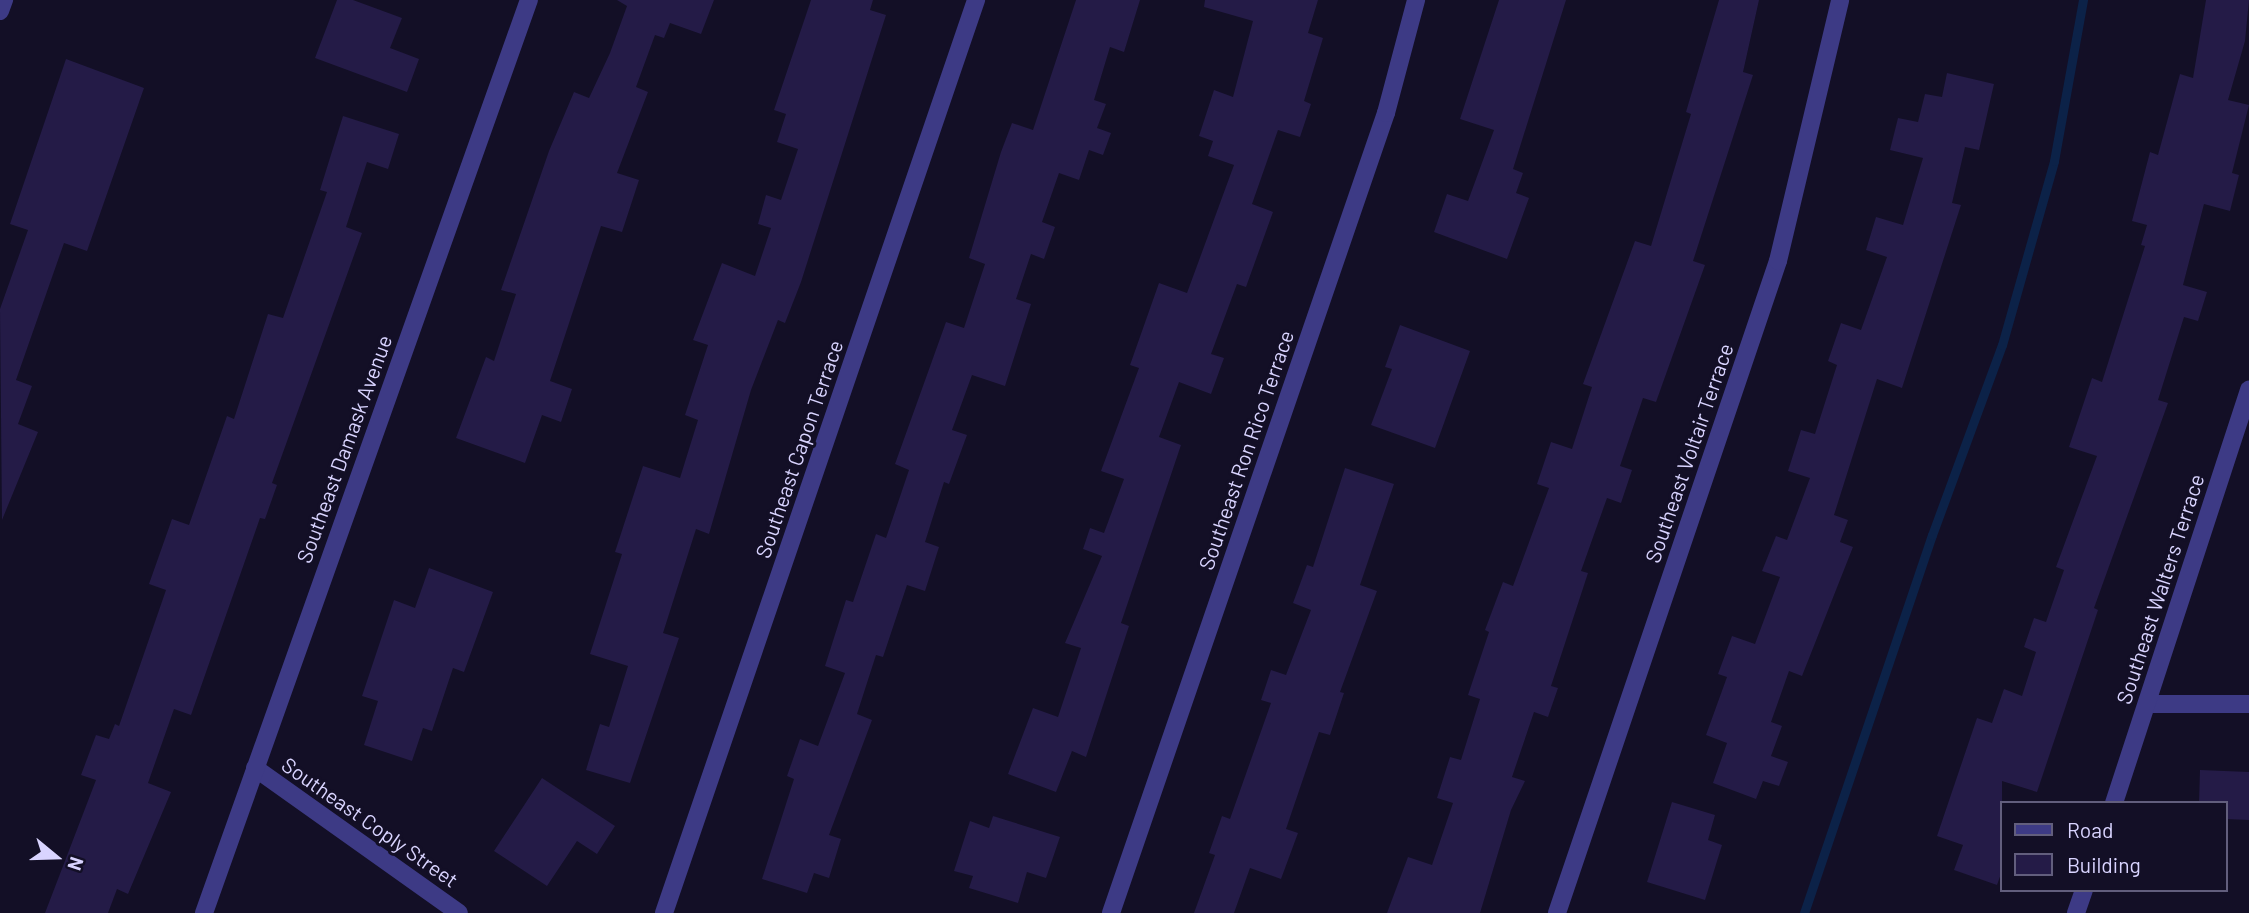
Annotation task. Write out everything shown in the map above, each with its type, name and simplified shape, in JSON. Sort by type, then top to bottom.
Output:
[{"type":"street","points":[[0,11],[4,0]]},
{"type":"street","name":"Southeast Damask Avenue","points":[[204,913],[529,0]]},
{"type":"street","name":"Southeast Capon Terrace","points":[[664,913],[976,0]]},
{"type":"street","name":"Southeast Ron Rico Terrace","points":[[1111,913],[1386,113],[1416,0]]},
{"type":"street","name":"Southeast Voltair Terrace","points":[[1557,913],[1778,261],[1840,0]]},
{"type":"street","name":"Southeast Walters Terrace","points":[[2115,801],[2249,390]]},
{"type":"street","points":[[2147,704],[2249,704]]},
{"type":"street","name":"Southeast Coply Street","points":[[255,768],[459,913]]},
{"type":"street","points":[[2076,913],[2083,892]]},
{"type":"building","points":[[337,0],[353,0],[402,18],[390,48],[419,59],[407,92],[315,58]]},
{"type":"building","points":[[617,0],[714,0],[701,34],[670,23],[664,38],[655,35],[636,87],[648,92],[617,173],[639,180],[622,232],[601,226],[550,381],[572,389],[561,422],[542,415],[525,463],[456,438],[486,357],[494,361],[516,294],[501,290],[549,151],[574,92],[589,98],[610,53],[627,6]]},
{"type":"building","points":[[811,0],[873,0],[870,10],[886,15],[801,282],[785,323],[778,320],[751,390],[709,534],[696,529],[663,633],[679,638],[630,783],[586,770],[600,724],[609,727],[628,666],[590,654],[622,554],[615,552],[643,466],[680,478],[698,420],[685,415],[708,345],[693,340],[722,263],[755,276],[771,228],[758,224],[766,195],[781,200],[798,149],[777,142],[786,114],[774,110]]},
{"type":"building","points":[[1076,0],[1140,0],[1124,52],[1110,47],[1094,100],[1106,104],[1097,128],[1111,133],[1103,155],[1089,150],[1079,180],[1059,173],[1042,222],[1055,227],[1044,259],[1031,254],[1016,299],[1031,304],[1005,386],[972,375],[952,430],[967,435],[949,484],[944,482],[925,542],[939,547],[925,591],[907,585],[883,657],[876,655],[857,714],[872,720],[829,835],[841,839],[829,878],[814,873],[807,893],[762,879],[794,779],[787,776],[800,739],[818,746],[845,673],[825,666],[846,600],[853,602],[876,534],[886,538],[909,470],[895,464],[946,322],[964,328],[985,264],[969,258],[1001,152],[1012,123],[1033,130]]},
{"type":"building","points":[[1205,0],[1318,0],[1308,33],[1323,38],[1304,101],[1311,104],[1300,137],[1278,130],[1252,204],[1273,212],[1246,287],[1237,284],[1211,354],[1224,358],[1211,394],[1179,382],[1159,437],[1181,445],[1121,623],[1129,626],[1086,757],[1072,751],[1056,792],[1008,774],[1033,708],[1058,717],[1081,648],[1065,643],[1102,556],[1083,549],[1090,528],[1104,533],[1124,479],[1101,471],[1139,368],[1130,365],[1159,283],[1187,293],[1234,165],[1208,156],[1213,141],[1199,136],[1214,90],[1233,97],[1253,21],[1204,7]]},
{"type":"building","points":[[1499,0],[1566,0],[1513,169],[1523,173],[1516,193],[1529,198],[1507,259],[1434,232],[1447,194],[1468,201],[1494,130],[1460,119]]},
{"type":"building","points":[[1719,0],[1759,0],[1743,72],[1753,75],[1693,261],[1705,265],[1656,402],[1643,398],[1620,466],[1632,470],[1621,503],[1607,498],[1581,571],[1588,573],[1551,686],[1558,688],[1548,717],[1534,712],[1512,777],[1525,781],[1511,810],[1480,913],[1387,913],[1408,857],[1432,865],[1453,803],[1437,798],[1450,757],[1461,760],[1480,699],[1468,695],[1489,632],[1485,630],[1503,582],[1513,586],[1549,488],[1537,484],[1551,442],[1572,449],[1592,387],[1583,384],[1635,241],[1651,246],[1691,114],[1686,112]]},
{"type":"building","points":[[2206,0],[2249,0],[2245,41],[2228,100],[2249,105],[2232,173],[2239,175],[2230,211],[2204,204],[2183,285],[2207,292],[2198,321],[2184,317],[2158,400],[2168,403],[2094,608],[2098,610],[2037,792],[2002,781],[2000,877],[1997,885],[1954,870],[1963,845],[1937,836],[1977,718],[1992,723],[2004,689],[2022,696],[2036,652],[2024,647],[2034,618],[2046,622],[2064,570],[2056,567],[2097,456],[2069,447],[2092,378],[2102,382],[2145,246],[2141,245],[2147,225],[2132,221],[2150,152],[2158,155],[2180,74],[2193,78]]},
{"type":"building","points":[[66,59],[144,88],[87,251],[64,243],[16,380],[32,386],[18,424],[38,432],[2,520],[0,309],[28,230],[10,224]]},
{"type":"building","points":[[1947,73],[1994,84],[1979,150],[1965,147],[1952,203],[1961,205],[1902,388],[1877,379],[1834,515],[1848,520],[1840,542],[1853,547],[1802,676],[1789,671],[1771,722],[1782,726],[1771,756],[1788,762],[1779,786],[1763,781],[1756,799],[1713,783],[1727,743],[1706,735],[1727,677],[1718,674],[1732,636],[1755,644],[1780,577],[1762,571],[1776,536],[1787,540],[1810,478],[1788,471],[1801,430],[1815,434],[1837,365],[1828,361],[1841,323],[1861,330],[1887,257],[1866,250],[1876,217],[1903,225],[1923,158],[1890,150],[1898,118],[1918,122],[1925,94],[1942,97]]},
{"type":"building","points":[[343,116],[399,134],[388,169],[367,162],[346,227],[362,233],[272,483],[277,485],[265,519],[260,518],[191,715],[174,709],[148,783],[171,792],[128,894],[117,889],[108,913],[45,913],[96,780],[81,775],[96,735],[109,739],[115,724],[119,726],[166,590],[149,584],[172,519],[189,525],[227,416],[234,419],[268,314],[283,318],[327,192],[320,190]]},
{"type":"building","points":[[1400,325],[1470,351],[1435,448],[1371,425],[1392,369],[1385,367]]},
{"type":"building","points":[[1345,468],[1394,484],[1360,585],[1377,591],[1340,692],[1344,693],[1330,735],[1319,732],[1286,829],[1298,833],[1281,879],[1250,868],[1234,913],[1194,913],[1215,855],[1209,853],[1222,816],[1230,819],[1271,703],[1261,700],[1271,670],[1286,675],[1311,610],[1293,603],[1307,565],[1313,567]]},
{"type":"building","points":[[429,568],[493,592],[464,672],[453,668],[432,731],[423,728],[412,761],[364,745],[378,701],[362,696],[394,600],[415,608]]},
{"type":"building","points":[[2200,770],[2249,772],[2249,820],[2228,819],[2228,801],[2199,801]]},
{"type":"building","points":[[542,778],[615,826],[597,854],[577,841],[547,886],[494,851]]},
{"type":"building","points":[[1672,802],[1715,815],[1708,840],[1722,845],[1705,900],[1647,882]]},
{"type":"building","points":[[993,816],[1060,837],[1046,878],[1027,872],[1018,903],[969,888],[973,876],[954,871],[970,821],[989,828]]},
{"type":"waterway","points":[[1804,913],[1932,535],[2002,345],[2054,161],[2083,0]]}]
